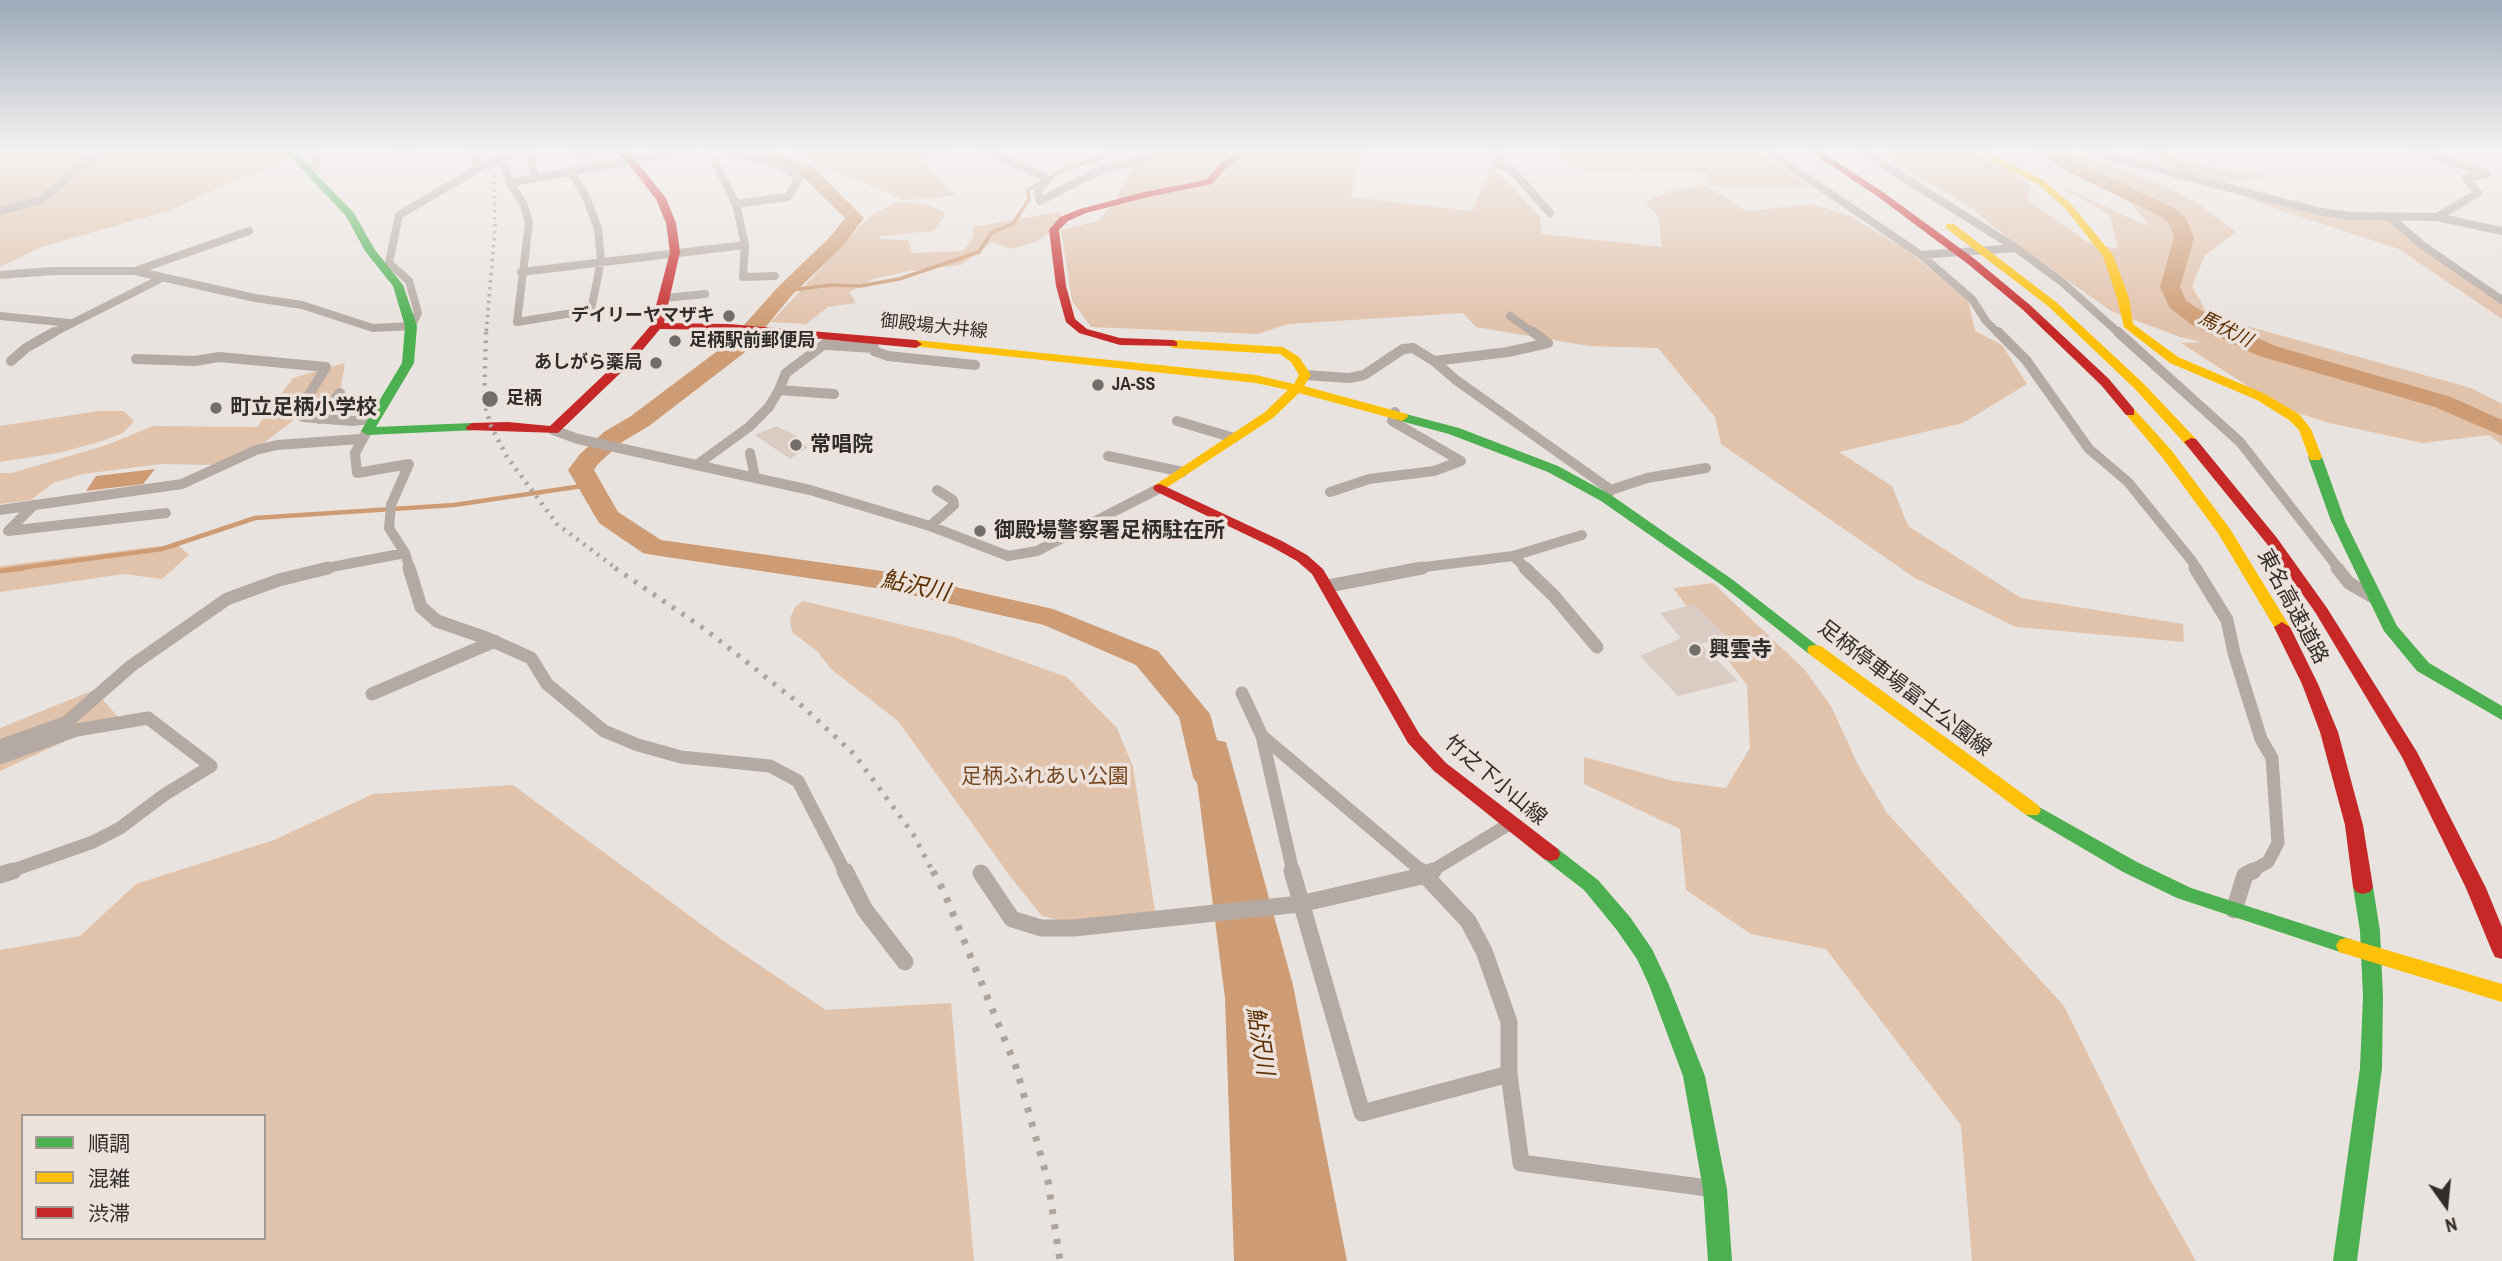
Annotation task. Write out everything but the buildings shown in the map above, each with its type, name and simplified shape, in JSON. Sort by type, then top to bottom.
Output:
[{"type":"main road","points":[[344,209],[370,251],[398,285],[411,326],[408,363],[367,430]]},
{"type":"main road","points":[[367,430],[508,426],[553,430],[631,356],[657,326],[675,252],[666,209]]},
{"type":"main road","points":[[1091,209],[1064,219],[1054,230],[1061,286],[1070,320],[1083,331],[1120,341],[1283,351],[1295,360],[1301,381],[1269,415],[1160,488]]},
{"type":"main road","name":"東名高速道路","points":[[1901,209],[1972,262],[2026,307],[2105,382],[2167,454],[2225,532],[2279,622],[2310,684],[2329,732],[2349,802],[2361,860],[2370,931],[2373,997],[2371,1068],[2345,1261]]},
{"type":"main road","name":"東名高速道路","points":[[1925,209],[2052,304],[2139,386],[2229,486],[2322,611],[2411,756],[2459,851],[2502,951]]},
{"type":"main road","points":[[2070,209],[2108,255],[2123,298],[2128,325],[2174,360],[2262,397],[2294,417],[2305,429],[2338,521],[2390,628],[2423,667],[2502,714]]},
{"type":"main road","name":"御殿場大井線","points":[[657,326],[732,327],[829,341],[1301,381]]},
{"type":"main road","name":"足柄停車場富士公園線","points":[[1301,381],[1454,431],[1608,494],[1866,690],[2046,820],[2130,867],[2184,893],[2277,925],[2502,993]]},
{"type":"main road","name":"竹之下小山線","points":[[1160,488],[1302,558],[1318,572],[1414,739],[1440,767],[1591,885],[1623,923],[1645,955],[1694,1076],[1715,1189],[1720,1261]]},
{"type":"street","points":[[0,275],[64,271],[135,271],[160,279],[302,305],[373,328],[411,326],[418,313],[409,281],[389,263],[400,215],[410,209]]},
{"type":"street","points":[[525,209],[528,223],[517,322],[591,310],[601,261],[596,221],[591,209]]},
{"type":"street","points":[[737,209],[745,244],[743,277],[775,276]]},
{"type":"street","points":[[1546,209],[1550,213]]},
{"type":"street","points":[[1853,209],[1921,255],[1972,299],[1986,321],[2026,360],[2090,449],[2128,482],[2184,551],[2227,620],[2234,653],[2257,727],[2272,758],[2278,843],[2268,862],[2245,875],[2234,910]]},
{"type":"street","points":[[1954,209],[2016,248],[2062,282],[2240,442],[2349,583],[2375,598]]},
{"type":"street","points":[[2309,209],[2390,217],[2437,217],[2502,231]]},
{"type":"street","points":[[2437,217],[2450,209]]},
{"type":"street","points":[[2390,217],[2422,244],[2502,300]]},
{"type":"street","points":[[135,271],[249,232]]},
{"type":"street","points":[[521,272],[745,244]]},
{"type":"street","points":[[1921,255],[2016,248]]},
{"type":"street","points":[[11,360],[26,348],[70,323],[160,279]]},
{"type":"street","points":[[665,299],[705,294]]},
{"type":"street","points":[[0,316],[70,323]]},
{"type":"street","points":[[1434,361],[1508,352],[1548,343],[1510,316]]},
{"type":"street","points":[[698,464],[749,427],[769,407],[786,373],[829,341],[874,348],[874,351],[888,356],[975,365]]},
{"type":"street","points":[[1301,381],[1364,375],[1403,349],[1413,348],[1434,361],[1608,494],[1647,478],[1706,468]]},
{"type":"street","points":[[136,359],[195,361],[219,357],[326,367],[299,411],[303,417],[367,430]]},
{"type":"street","points":[[779,390],[834,394]]},
{"type":"street","points":[[319,419],[340,393]]},
{"type":"street","points":[[1331,492],[1369,479],[1434,471],[1461,461],[1392,422],[1395,412]]},
{"type":"street","points":[[1177,421],[1234,438]]},
{"type":"street","points":[[367,430],[354,456],[357,473],[409,464],[391,505],[389,528],[405,554],[421,607],[437,621],[531,658],[547,684],[604,731],[638,745],[681,757],[770,766],[798,780],[865,910],[905,962]]},
{"type":"street","points":[[0,510],[182,484],[256,450],[367,430]]},
{"type":"street","points":[[553,430],[578,439],[810,490],[930,526],[1008,556],[1037,551],[1160,488]]},
{"type":"street","points":[[750,453],[755,477]]},
{"type":"street","points":[[1108,456],[1184,472]]},
{"type":"street","points":[[930,526],[954,505],[953,500],[937,490]]},
{"type":"street","points":[[4,532],[34,505]]},
{"type":"street","points":[[4,532],[166,513]]},
{"type":"street","points":[[1328,586],[1396,571],[1514,556],[1582,535]]},
{"type":"street","points":[[0,746],[67,722],[131,666],[227,599],[291,577],[339,565],[405,554]]},
{"type":"street","points":[[1514,556],[1554,596],[1597,647]]},
{"type":"street","points":[[372,694],[495,642]]},
{"type":"street","points":[[1242,693],[1262,736],[1293,905],[1362,1113],[1509,1074]]},
{"type":"street","points":[[0,758],[77,730],[148,718],[211,766],[164,795],[120,828],[93,842],[0,875]]},
{"type":"street","points":[[1262,736],[1426,875],[1468,921],[1484,951],[1509,1023],[1509,1074],[1521,1163],[1715,1189]]},
{"type":"street","points":[[981,873],[1012,919],[1041,928],[1074,928],[1176,919],[1293,905],[1426,875],[1511,823]]},
{"type":"green space","points":[[0,209],[173,209],[41,247],[0,267]]},
{"type":"green space","points":[[884,209],[937,209],[946,213],[934,231],[880,236],[880,239],[908,240],[912,253],[963,251],[974,237],[973,227],[1063,211],[1052,230],[1038,241],[1011,249],[992,242],[961,265],[909,271],[873,279],[849,292],[856,303],[828,307],[806,324],[771,322],[870,216]]},
{"type":"green space","points":[[1109,209],[1472,211],[1473,209],[1533,209],[1540,216],[1542,234],[1662,247],[1658,216],[1651,209],[1748,211],[1828,209],[1850,216],[1908,251],[1968,299],[1975,331],[2002,345],[2027,384],[1963,423],[1839,452],[1892,486],[1908,526],[2021,598],[2183,624],[2184,642],[2016,627],[1915,578],[1721,444],[1715,417],[1658,348],[1589,346],[1476,327],[1463,313],[1288,324],[1258,334],[1091,327],[1072,301],[1061,230],[1098,221]]},
{"type":"green space","points":[[1972,209],[2040,209],[2087,242],[2118,249],[2110,215],[2099,209],[2111,209],[2150,227],[2136,209],[2205,209],[2236,232],[2205,255],[2192,286],[2222,341],[2225,320],[2471,388],[2502,404],[2502,445],[2489,435],[2423,443],[2329,423],[2280,407],[2181,343],[2202,342],[2180,337],[2111,311],[2012,241]]},
{"type":"green space","points":[[2277,209],[2310,209],[2337,216],[2394,220],[2502,301],[2502,319],[2399,249]]},
{"type":"green space","points":[[345,363],[340,393],[301,414],[263,444],[212,465],[161,464],[83,474],[53,483],[31,500],[0,504],[0,473],[12,473],[107,445],[153,426],[257,427],[293,378]]},
{"type":"green space","points":[[99,411],[124,411],[134,421],[123,433],[99,442],[58,453],[0,462],[0,426]]},
{"type":"green space","points":[[177,544],[189,555],[162,579],[124,574],[0,592],[0,566]]},
{"type":"green space","points":[[1713,583],[1805,670],[1832,708],[1857,763],[1887,813],[2064,1006],[2148,1176],[2196,1261],[1972,1261],[1961,1125],[1826,949],[1751,934],[1686,890],[1680,829],[1584,784],[1584,757],[1673,781],[1726,788],[1750,748],[1747,685],[1673,588]]},
{"type":"green space","name":"足柄ふれあい公園","points":[[803,601],[954,637],[1067,677],[1117,728],[1133,767],[1155,912],[1072,923],[1042,916],[898,721],[831,669],[818,652],[792,632],[790,618],[795,607]]},
{"type":"green space","points":[[94,690],[118,717],[0,771],[0,728]]},
{"type":"green space","points":[[513,785],[725,942],[826,1010],[951,1003],[974,1261],[0,1261],[0,950],[80,936],[136,884],[274,840],[373,794]]},
{"type":"water","points":[[155,469],[143,484],[86,491],[96,476]]},
{"type":"water","points":[[1191,735],[1226,742],[1293,985],[1347,1261],[1234,1261],[1225,998]]},
{"type":"waterway","name":"鮎沢川","points":[[846,209],[855,218],[836,242],[785,291],[736,348],[640,421],[613,437],[589,459],[581,470],[608,517],[653,547],[889,581],[1053,618],[1147,658],[1194,714],[1210,777]]},
{"type":"waterway","points":[[785,291],[830,285],[860,286],[899,279],[979,252],[992,232],[1013,224],[1023,209]]},
{"type":"waterway","name":"馬伏川","points":[[2160,209],[2179,222],[2184,238],[2170,287],[2177,304],[2200,320],[2267,351],[2443,402],[2502,429]]},
{"type":"waterway","points":[[12,569],[162,549],[255,518],[454,505],[589,485]]},
{"type":"waterway","points":[[0,571],[24,568]]},
{"type":"railway","points":[[486,334],[495,209]]},
{"type":"railway","points":[[486,332],[484,402],[491,426],[507,457],[557,524],[617,569]]},
{"type":"railway","points":[[615,568],[706,630],[801,705],[854,754],[913,834],[933,872]]},
{"type":"railway","points":[[933,871],[1016,1067],[1048,1181],[1060,1261]]},
{"type":"traffic: fast","points":[[344,209],[370,251],[398,285],[411,326],[408,363],[367,431],[472,427]]},
{"type":"traffic: fast","points":[[1402,417],[1454,431],[1553,469],[1606,498],[1728,583],[1815,650]]},
{"type":"traffic: fast","points":[[2315,457],[2338,521],[2390,628],[2423,667],[2502,714]]},
{"type":"traffic: fast","points":[[2032,810],[2130,867],[2184,893],[2346,946]]},
{"type":"traffic: fast","points":[[1551,854],[1591,885],[1623,923],[1645,955],[1659,985],[1694,1076],[1715,1189],[1720,1261]]},
{"type":"traffic: fast","points":[[2345,1261],[2371,1068],[2373,997],[2370,931],[2363,887]]},
{"type":"traffic: slow","points":[[2070,209],[2108,255],[2123,298],[2128,325],[2174,360],[2261,397],[2294,417],[2305,429],[2315,457]]},
{"type":"traffic: slow","points":[[1950,226],[2052,304],[2139,386],[2191,442]]},
{"type":"traffic: slow","points":[[916,344],[1256,379],[1297,388],[1305,375],[1295,360],[1283,351],[1173,344]]},
{"type":"traffic: slow","points":[[1160,488],[1269,415],[1297,388],[1402,417]]},
{"type":"traffic: slow","points":[[2130,412],[2167,454],[2225,532],[2282,627]]},
{"type":"traffic: slow","points":[[1815,650],[2032,810]]},
{"type":"traffic: slow","points":[[2346,946],[2502,993]]},
{"type":"traffic: jam","points":[[657,326],[675,252],[671,223],[665,209]]},
{"type":"traffic: jam","points":[[1091,209],[1064,219],[1054,230],[1061,286],[1070,320],[1083,331],[1120,341],[1173,344]]},
{"type":"traffic: jam","points":[[1900,209],[1972,262],[2026,307],[2105,382],[2130,412]]},
{"type":"traffic: jam","points":[[472,427],[508,426],[553,430],[631,356],[657,326],[729,327],[916,344]]},
{"type":"traffic: jam","points":[[2191,442],[2272,541],[2322,611],[2411,756],[2476,888],[2502,951]]},
{"type":"traffic: jam","points":[[1160,488],[1277,544],[1302,558],[1318,572],[1414,739],[1440,767],[1551,854]]},
{"type":"traffic: jam","points":[[2282,627],[2310,684],[2329,732],[2354,825],[2363,887]]},
{"type":"place","name":"デイリーヤマザキ","points":[[729,316]]},
{"type":"place","name":"足柄駅前郵便局","points":[[675,341]]},
{"type":"place","name":"あしがら薬局","points":[[656,363]]},
{"type":"place","name":"JA-SS","points":[[1098,385]]},
{"type":"place","name":"足柄","points":[[490,399]]},
{"type":"place","name":"町立足柄小学校","points":[[216,408]]},
{"type":"place","name":"常唱院","points":[[796,445]]},
{"type":"place","name":"御殿場警察署足柄駐在所","points":[[980,531]]},
{"type":"place","name":"興雲寺","points":[[1695,650]]}]
